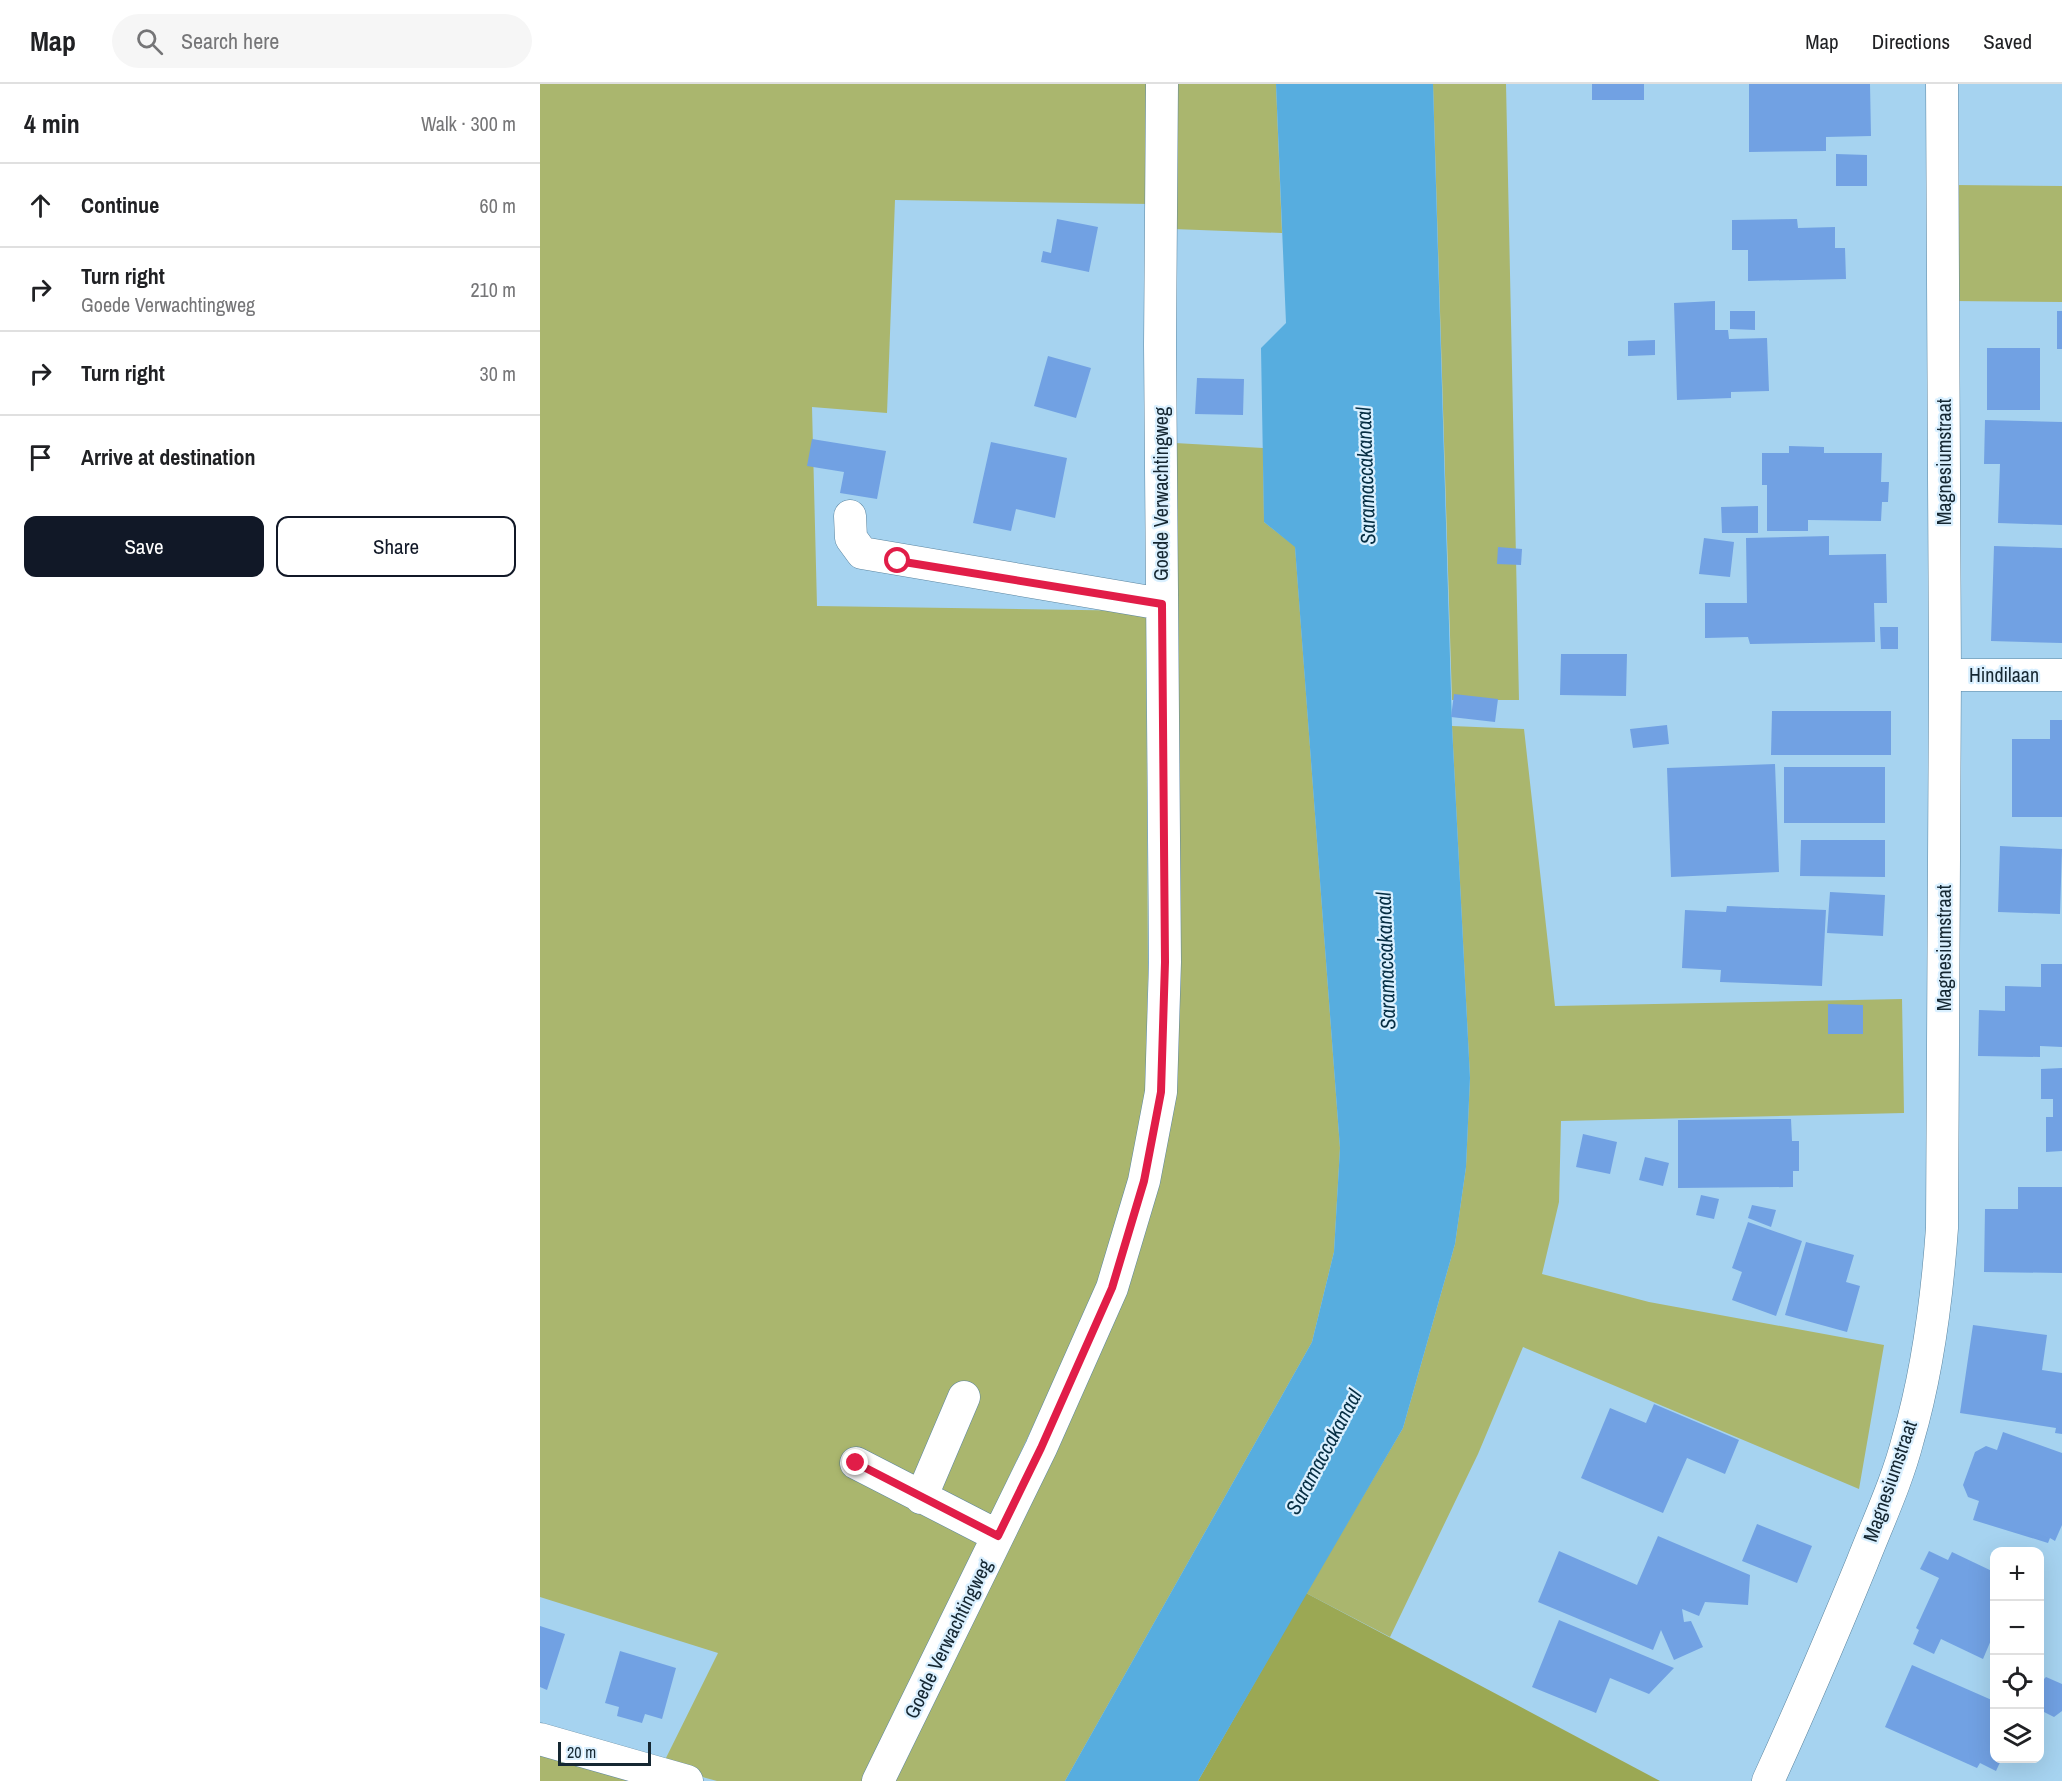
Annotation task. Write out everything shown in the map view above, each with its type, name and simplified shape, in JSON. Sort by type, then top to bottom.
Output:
[{"type":"street","name":"Goede Verwachtingweg","points":[[878,1781],[1041,1448],[1112,1288],[1144,1181],[1161,1092],[1165,962],[1160,345],[1162,84]]},
{"type":"street","name":"Magnesiumstraat","points":[[1768,1781],[1818,1671],[1888,1497],[1908,1439],[1931,1333],[1942,1228],[1945,675],[1942,84]]},
{"type":"street","points":[[850,516],[851,538],[862,553],[1162,604]]},
{"type":"street","name":"Hindilaan","points":[[1945,675],[2062,675]]},
{"type":"street","points":[[921,1498],[964,1397]]},
{"type":"street","points":[[856,1463],[998,1536]]},
{"type":"street","points":[[540,1739],[687,1781]]},
{"type":"green space","points":[[540,84],[1152,84],[1150,204],[895,200],[887,413],[812,407],[817,606],[1146,611],[1148,975],[1145,1106],[1114,1247],[1078,1331],[865,1781],[717,1781],[662,1766],[718,1653],[540,1597]]},
{"type":"green space","points":[[1174,84],[1276,84],[1282,233],[1173,229]]},
{"type":"green space","points":[[1433,84],[1506,84],[1519,700],[1452,700]]},
{"type":"green space","points":[[1955,185],[2062,186],[2062,302],[1953,301]]},
{"type":"green space","points":[[1175,443],[1263,448],[1264,522],[1295,546],[1340,1148],[1334,1252],[1312,1342],[1065,1781],[893,1781],[1143,1228]]},
{"type":"green space","points":[[1452,726],[1524,729],[1555,1006],[1902,999],[1904,1113],[1561,1121],[1559,1202],[1542,1274],[1649,1302],[1884,1345],[1859,1489],[1523,1347],[1478,1454],[1390,1637],[1306,1593],[1403,1428],[1455,1244],[1466,1167],[1470,1078]]},
{"type":"green space","points":[[1306,1593],[1660,1781],[1198,1781]]},
{"type":"green space","points":[[540,1742],[668,1781],[540,1781]]},
{"type":"water","name":"Saramaccakanaal","points":[[1276,84],[1433,84],[1452,726],[1470,1078],[1466,1167],[1455,1244],[1403,1428],[1198,1781],[1065,1781],[1312,1342],[1334,1252],[1340,1148],[1295,547],[1264,522],[1261,348],[1286,323]]},
{"type":"building","points":[[1592,84],[1644,84],[1644,100],[1592,100]]},
{"type":"building","points":[[1749,84],[1870,84],[1871,136],[1826,137],[1826,151],[1749,152]]},
{"type":"building","points":[[1836,154],[1867,155],[1867,186],[1836,186]]},
{"type":"building","points":[[1057,219],[1098,227],[1089,272],[1041,262],[1043,251],[1051,253]]},
{"type":"building","points":[[1797,219],[1798,228],[1835,227],[1835,248],[1845,248],[1846,279],[1748,281],[1748,250],[1732,250],[1732,220]]},
{"type":"building","points":[[1715,301],[1715,330],[1728,330],[1729,339],[1767,338],[1769,391],[1731,392],[1731,398],[1677,400],[1674,303]]},
{"type":"building","points":[[1730,311],[1755,311],[1755,330],[1730,329]]},
{"type":"building","points":[[2057,311],[2062,311],[2062,349],[2057,349]]},
{"type":"building","points":[[1655,340],[1655,355],[1628,356],[1628,341]]},
{"type":"building","points":[[1987,348],[2040,348],[2040,410],[1987,410]]},
{"type":"building","points":[[1048,356],[1091,368],[1076,418],[1034,406]]},
{"type":"building","points":[[1197,378],[1244,379],[1243,415],[1195,414]]},
{"type":"building","points":[[1985,420],[2062,422],[2062,525],[1998,523],[2000,464],[1984,464]]},
{"type":"building","points":[[812,439],[886,451],[877,499],[840,493],[844,472],[807,466]]},
{"type":"building","points":[[991,442],[1067,458],[1055,518],[1016,509],[1011,531],[973,523]]},
{"type":"building","points":[[1789,446],[1824,447],[1824,453],[1882,453],[1881,482],[1889,482],[1888,502],[1882,502],[1881,521],[1808,520],[1808,531],[1767,531],[1767,485],[1762,485],[1762,453],[1789,453]]},
{"type":"building","points":[[1758,506],[1758,533],[1722,533],[1721,507]]},
{"type":"building","points":[[1829,536],[1829,555],[1886,554],[1887,603],[1874,603],[1875,642],[1750,644],[1748,637],[1705,638],[1705,603],[1747,603],[1746,538]]},
{"type":"building","points":[[1704,538],[1734,542],[1730,577],[1699,574]]},
{"type":"building","points":[[1994,546],[2062,548],[2062,643],[1991,641]]},
{"type":"building","points":[[1498,547],[1522,549],[1521,565],[1497,564]]},
{"type":"building","points":[[1880,627],[1898,627],[1898,649],[1881,649]]},
{"type":"building","points":[[1561,654],[1627,654],[1626,696],[1560,695]]},
{"type":"building","points":[[1454,694],[1498,699],[1495,722],[1451,717]]},
{"type":"building","points":[[1772,711],[1891,711],[1891,755],[1771,755]]},
{"type":"building","points":[[2050,720],[2062,720],[2062,817],[2012,817],[2012,739],[2050,739]]},
{"type":"building","points":[[1667,725],[1669,744],[1633,748],[1630,729]]},
{"type":"building","points":[[1775,764],[1779,872],[1671,877],[1667,768]]},
{"type":"building","points":[[1784,767],[1885,767],[1885,823],[1784,823]]},
{"type":"building","points":[[1801,840],[1885,840],[1885,877],[1800,876]]},
{"type":"building","points":[[2000,846],[2062,849],[2060,914],[1998,912]]},
{"type":"building","points":[[1830,892],[1885,895],[1883,936],[1827,933]]},
{"type":"building","points":[[1727,906],[1826,910],[1822,986],[1720,982],[1721,970],[1682,968],[1685,910],[1726,912]]},
{"type":"building","points":[[2041,964],[2062,964],[2062,1047],[2040,1046],[2040,1057],[1978,1056],[1979,1010],[2005,1011],[2005,986],[2041,987]]},
{"type":"building","points":[[1828,1004],[1863,1005],[1863,1034],[1828,1034]]},
{"type":"building","points":[[2062,1068],[2062,1151],[2046,1152],[2046,1117],[2053,1117],[2053,1099],[2041,1099],[2041,1069]]},
{"type":"building","points":[[1791,1119],[1792,1141],[1799,1141],[1799,1171],[1793,1171],[1793,1187],[1678,1188],[1678,1120]]},
{"type":"building","points":[[1583,1134],[1617,1142],[1610,1174],[1576,1167]]},
{"type":"building","points":[[1645,1157],[1669,1163],[1663,1186],[1639,1180]]},
{"type":"building","points":[[2018,1187],[2062,1187],[2062,1273],[1984,1272],[1985,1209],[2018,1209]]},
{"type":"building","points":[[1701,1195],[1719,1199],[1714,1219],[1696,1215]]},
{"type":"building","points":[[1752,1205],[1776,1210],[1771,1227],[1748,1218]]},
{"type":"building","points":[[1748,1222],[1802,1241],[1776,1316],[1732,1300],[1742,1272],[1732,1268]]},
{"type":"building","points":[[1806,1242],[1854,1255],[1846,1282],[1860,1286],[1847,1332],[1785,1315]]},
{"type":"building","points":[[1973,1325],[2047,1335],[2042,1370],[2062,1373],[2062,1434],[2055,1433],[2056,1428],[1960,1413]]},
{"type":"building","points":[[1654,1404],[1739,1440],[1725,1474],[1687,1458],[1663,1513],[1581,1478],[1610,1408],[1646,1423]]},
{"type":"building","points":[[2003,1432],[2062,1453],[2062,1525],[2055,1541],[2050,1538],[2048,1543],[1973,1520],[1979,1501],[1968,1497],[1963,1485],[1975,1452],[1986,1446],[1997,1450]]},
{"type":"building","points":[[1757,1524],[1812,1546],[1797,1583],[1742,1561]]},
{"type":"building","points":[[1658,1536],[1750,1575],[1748,1605],[1705,1602],[1699,1616],[1682,1609],[1684,1622],[1691,1621],[1703,1647],[1674,1660],[1661,1630],[1653,1650],[1538,1602],[1559,1551],[1637,1585]]},
{"type":"building","points":[[1929,1551],[1948,1560],[1952,1552],[1990,1570],[1990,1642],[1983,1659],[1941,1639],[1934,1654],[1913,1644],[1919,1630],[1916,1628],[1939,1578],[1920,1569]]},
{"type":"building","points":[[1559,1620],[1674,1668],[1649,1694],[1610,1678],[1596,1713],[1532,1687]]},
{"type":"building","points":[[540,1626],[565,1634],[547,1690],[540,1687]]},
{"type":"building","points":[[620,1651],[676,1668],[662,1719],[645,1714],[642,1723],[617,1716],[619,1707],[605,1703]]},
{"type":"building","points":[[1912,1665],[1990,1699],[1990,1763],[2000,1763],[1996,1771],[1980,1763],[1977,1768],[1885,1727]]},
{"type":"building","points":[[2046,1677],[2062,1684],[2062,1711],[2054,1717],[2044,1712],[2044,1679]]},
{"type":"route","points":[[856,1463],[998,1536],[1041,1448],[1112,1288],[1144,1181],[1161,1092],[1165,962],[1162,604],[898,561]]}]
